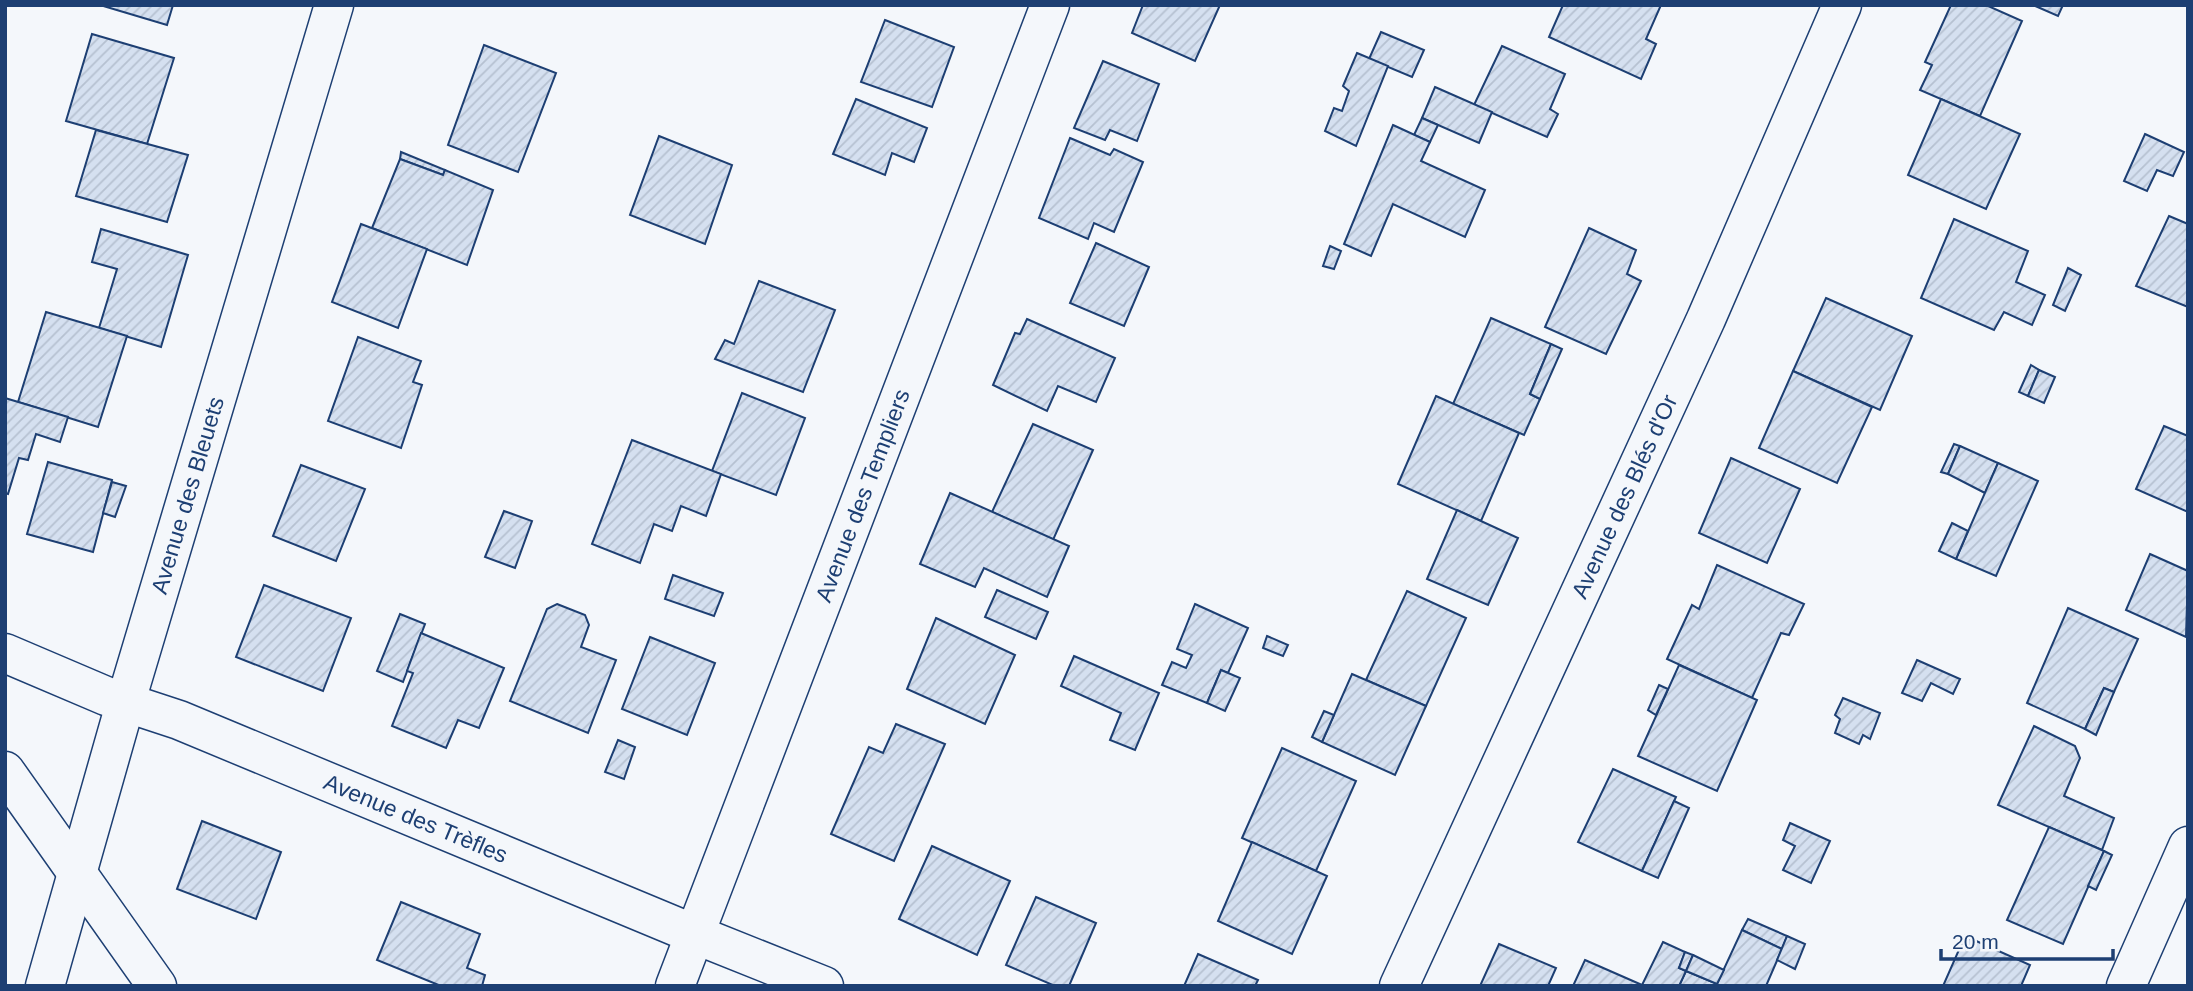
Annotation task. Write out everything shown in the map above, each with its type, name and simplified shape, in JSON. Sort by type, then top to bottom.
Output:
[{"type":"street","name":"Avenue des Bleuets","points":[[45,986],[126,701],[334,5]]},
{"type":"street","name":"Avenue des Templiers","points":[[675,986],[1050,5]]},
{"type":"street","name":"Avenue des Blés d'Or","points":[[1399,986],[1706,319],[1842,5]]},
{"type":"street","name":"Avenue des Trèfles","points":[[5,653],[106,696],[179,720],[824,986]]},
{"type":"street","points":[[5,771],[157,986]]},
{"type":"street","points":[[2126,986],[2188,846]]},
{"type":"building","points":[[100,5],[173,5],[167,25]]},
{"type":"building","points":[[1143,5],[1220,5],[1195,61],[1132,33]]},
{"type":"building","points":[[1563,5],[1661,5],[1646,39],[1656,44],[1641,79],[1549,37]]},
{"type":"building","points":[[1951,5],[1986,5],[2022,21],[1980,116],[1920,90],[1932,65],[1925,62]]},
{"type":"building","points":[[2033,5],[2063,5],[2058,16]]},
{"type":"building","points":[[885,20],[954,47],[932,107],[861,82]]},
{"type":"building","points":[[1381,32],[1424,50],[1412,77],[1369,59]]},
{"type":"building","points":[[92,34],[174,58],[147,144],[66,121]]},
{"type":"building","points":[[484,45],[556,73],[518,172],[448,145]]},
{"type":"building","points":[[1502,46],[1565,74],[1550,109],[1558,114],[1547,137],[1474,105]]},
{"type":"building","points":[[1357,53],[1388,66],[1356,146],[1325,131],[1334,108],[1342,111],[1349,91],[1343,86]]},
{"type":"building","points":[[1103,61],[1159,84],[1137,141],[1110,130],[1105,140],[1074,128]]},
{"type":"building","points":[[1435,87],[1492,112],[1479,143],[1422,118]]},
{"type":"building","points":[[856,99],[927,128],[914,162],[892,153],[885,175],[833,154]]},
{"type":"building","points":[[1941,99],[2020,134],[1986,209],[1908,175]]},
{"type":"building","points":[[1422,118],[1438,125],[1430,142],[1414,135]]},
{"type":"building","points":[[1393,125],[1430,142],[1421,161],[1485,190],[1465,237],[1393,204],[1371,256],[1344,244]]},
{"type":"building","points":[[96,130],[188,155],[167,222],[76,196]]},
{"type":"building","points":[[2145,134],[2184,152],[2173,176],[2157,170],[2147,191],[2124,181]]},
{"type":"building","points":[[659,136],[732,165],[705,244],[630,215]]},
{"type":"building","points":[[1070,138],[1110,155],[1114,149],[1143,162],[1114,232],[1094,223],[1088,239],[1039,218]]},
{"type":"building","points":[[401,152],[445,170],[443,175],[400,159]]},
{"type":"building","points":[[400,159],[443,175],[445,170],[493,190],[467,265],[372,228]]},
{"type":"building","points":[[2169,216],[2188,224],[2188,307],[2136,286]]},
{"type":"building","points":[[1954,219],[2028,251],[2016,282],[2045,295],[2032,325],[2004,312],[1994,330],[1921,298]]},
{"type":"building","points":[[361,224],[427,249],[398,328],[332,302]]},
{"type":"building","points":[[1589,228],[1636,250],[1627,274],[1641,281],[1606,354],[1545,327]]},
{"type":"building","points":[[101,229],[188,255],[161,347],[99,328],[117,269],[92,262]]},
{"type":"building","points":[[1096,243],[1149,267],[1124,326],[1070,303]]},
{"type":"building","points":[[1330,246],[1341,251],[1334,269],[1323,266]]},
{"type":"building","points":[[2068,268],[2081,275],[2065,311],[2053,305]]},
{"type":"building","points":[[759,281],[835,310],[803,392],[715,359],[725,340],[734,344]]},
{"type":"building","points":[[1826,298],[1912,336],[1880,410],[1793,371]]},
{"type":"building","points":[[46,312],[127,336],[98,427],[18,402]]},
{"type":"building","points":[[1491,318],[1551,344],[1530,394],[1540,399],[1524,435],[1453,404]]},
{"type":"building","points":[[1027,319],[1115,358],[1096,402],[1058,386],[1047,411],[993,385],[1015,333],[1020,334]]},
{"type":"building","points":[[358,337],[421,361],[413,382],[422,385],[401,448],[328,421]]},
{"type":"building","points":[[1551,344],[1562,349],[1540,399],[1530,394]]},
{"type":"building","points":[[2031,365],[2039,370],[2028,396],[2019,392]]},
{"type":"building","points":[[2039,370],[2055,377],[2044,403],[2028,396]]},
{"type":"building","points":[[1793,371],[1872,407],[1837,483],[1759,448]]},
{"type":"building","points":[[742,393],[805,418],[776,495],[712,471]]},
{"type":"building","points":[[1436,396],[1519,433],[1481,521],[1398,484]]},
{"type":"building","points":[[5,398],[68,417],[60,442],[36,434],[28,460],[19,458],[8,494],[5,493]]},
{"type":"building","points":[[1033,424],[1093,450],[1053,540],[992,512]]},
{"type":"building","points":[[2164,426],[2188,436],[2188,512],[2136,489]]},
{"type":"building","points":[[632,440],[721,474],[706,516],[681,506],[672,531],[654,524],[640,563],[592,544]]},
{"type":"building","points":[[1954,444],[1960,446],[1948,474],[1941,472]]},
{"type":"building","points":[[1960,446],[1998,463],[1985,493],[1948,474]]},
{"type":"building","points":[[1731,458],[1800,489],[1767,563],[1699,533]]},
{"type":"building","points":[[48,462],[112,480],[93,552],[27,534]]},
{"type":"building","points":[[1998,463],[2038,481],[1996,576],[1956,559]]},
{"type":"building","points":[[301,465],[365,489],[336,561],[273,536]]},
{"type":"building","points":[[112,482],[126,486],[115,517],[103,513]]},
{"type":"building","points":[[950,493],[1069,546],[1047,597],[984,568],[975,587],[920,564]]},
{"type":"building","points":[[1457,510],[1518,538],[1488,605],[1427,579]]},
{"type":"building","points":[[504,511],[532,521],[515,568],[485,557]]},
{"type":"building","points":[[1952,523],[1968,531],[1956,559],[1939,551]]},
{"type":"building","points":[[2150,554],[2188,571],[2186,637],[2126,610]]},
{"type":"building","points":[[1717,565],[1804,604],[1789,635],[1781,633],[1752,698],[1667,659],[1692,605],[1699,609]]},
{"type":"building","points":[[673,575],[723,593],[714,616],[665,599]]},
{"type":"building","points":[[264,585],[351,618],[323,691],[236,657]]},
{"type":"building","points":[[997,590],[1048,612],[1036,639],[985,617]]},
{"type":"building","points":[[1407,591],[1466,618],[1426,706],[1366,680]]},
{"type":"building","points":[[557,604],[585,615],[589,625],[581,647],[616,660],[588,733],[510,701],[547,609]]},
{"type":"building","points":[[1195,604],[1248,628],[1228,673],[1221,670],[1207,703],[1162,685],[1172,662],[1186,668],[1192,655],[1177,649]]},
{"type":"building","points":[[2068,608],[2138,639],[2114,692],[2104,688],[2085,729],[2027,703]]},
{"type":"building","points":[[400,614],[425,624],[403,682],[377,671]]},
{"type":"building","points":[[936,618],[1015,655],[985,724],[907,689]]},
{"type":"building","points":[[421,633],[504,668],[479,728],[458,720],[446,748],[392,726],[413,673],[407,671]]},
{"type":"building","points":[[1267,636],[1288,645],[1283,656],[1263,648]]},
{"type":"building","points":[[650,637],[715,663],[687,735],[622,709]]},
{"type":"building","points":[[1074,656],[1159,693],[1135,750],[1110,740],[1121,713],[1061,686]]},
{"type":"building","points":[[1917,660],[1960,679],[1953,694],[1931,683],[1922,701],[1902,693]]},
{"type":"building","points":[[1679,665],[1757,700],[1717,791],[1638,756]]},
{"type":"building","points":[[1221,670],[1240,678],[1225,711],[1207,703]]},
{"type":"building","points":[[1352,674],[1426,706],[1395,775],[1322,742]]},
{"type":"building","points":[[1659,685],[1668,689],[1656,715],[1648,710]]},
{"type":"building","points":[[2104,688],[2114,692],[2096,735],[2085,729]]},
{"type":"building","points":[[1843,698],[1880,713],[1870,739],[1863,735],[1859,744],[1835,733],[1840,719],[1835,715]]},
{"type":"building","points":[[1324,711],[1334,715],[1322,742],[1312,737]]},
{"type":"building","points":[[896,724],[945,744],[894,861],[831,834],[869,747],[883,753]]},
{"type":"building","points":[[2034,726],[2075,746],[2080,758],[2064,796],[2114,818],[2102,850],[1998,805]]},
{"type":"building","points":[[618,740],[635,747],[624,779],[605,772]]},
{"type":"building","points":[[1282,748],[1356,781],[1316,871],[1242,838]]},
{"type":"building","points":[[1613,769],[1676,797],[1642,871],[1578,842]]},
{"type":"building","points":[[1674,801],[1689,808],[1658,878],[1642,871]]},
{"type":"building","points":[[202,821],[281,852],[256,919],[177,889]]},
{"type":"building","points":[[1790,823],[1830,841],[1811,883],[1783,870],[1795,846],[1783,840]]},
{"type":"building","points":[[2049,827],[2104,851],[2063,944],[2007,920]]},
{"type":"building","points":[[1252,842],[1327,876],[1292,954],[1218,921]]},
{"type":"building","points":[[932,846],[1010,881],[977,955],[899,919]]},
{"type":"building","points":[[2104,851],[2112,855],[2096,890],[2088,886]]},
{"type":"building","points":[[1036,897],[1096,923],[1069,986],[1055,986],[1006,965]]},
{"type":"building","points":[[401,902],[480,934],[467,968],[485,975],[482,986],[441,986],[377,960]]},
{"type":"building","points":[[1748,919],[1787,936],[1782,949],[1742,930]]},
{"type":"building","points":[[1742,930],[1782,949],[1766,986],[1679,986],[1686,971],[1717,984]]},
{"type":"building","points":[[1787,936],[1805,944],[1795,969],[1777,960]]},
{"type":"building","points":[[1965,936],[2030,965],[2021,986],[1943,986]]},
{"type":"building","points":[[1663,942],[1685,952],[1679,968],[1686,971],[1679,986],[1642,985]]},
{"type":"building","points":[[1499,944],[1556,968],[1548,986],[1480,986]]},
{"type":"building","points":[[1685,952],[1693,955],[1686,971],[1679,968]]},
{"type":"building","points":[[1198,954],[1258,980],[1255,986],[1184,986]]},
{"type":"building","points":[[1693,955],[1724,970],[1717,984],[1686,971]]},
{"type":"building","points":[[1585,960],[1642,985],[1644,986],[1573,986]]}]
